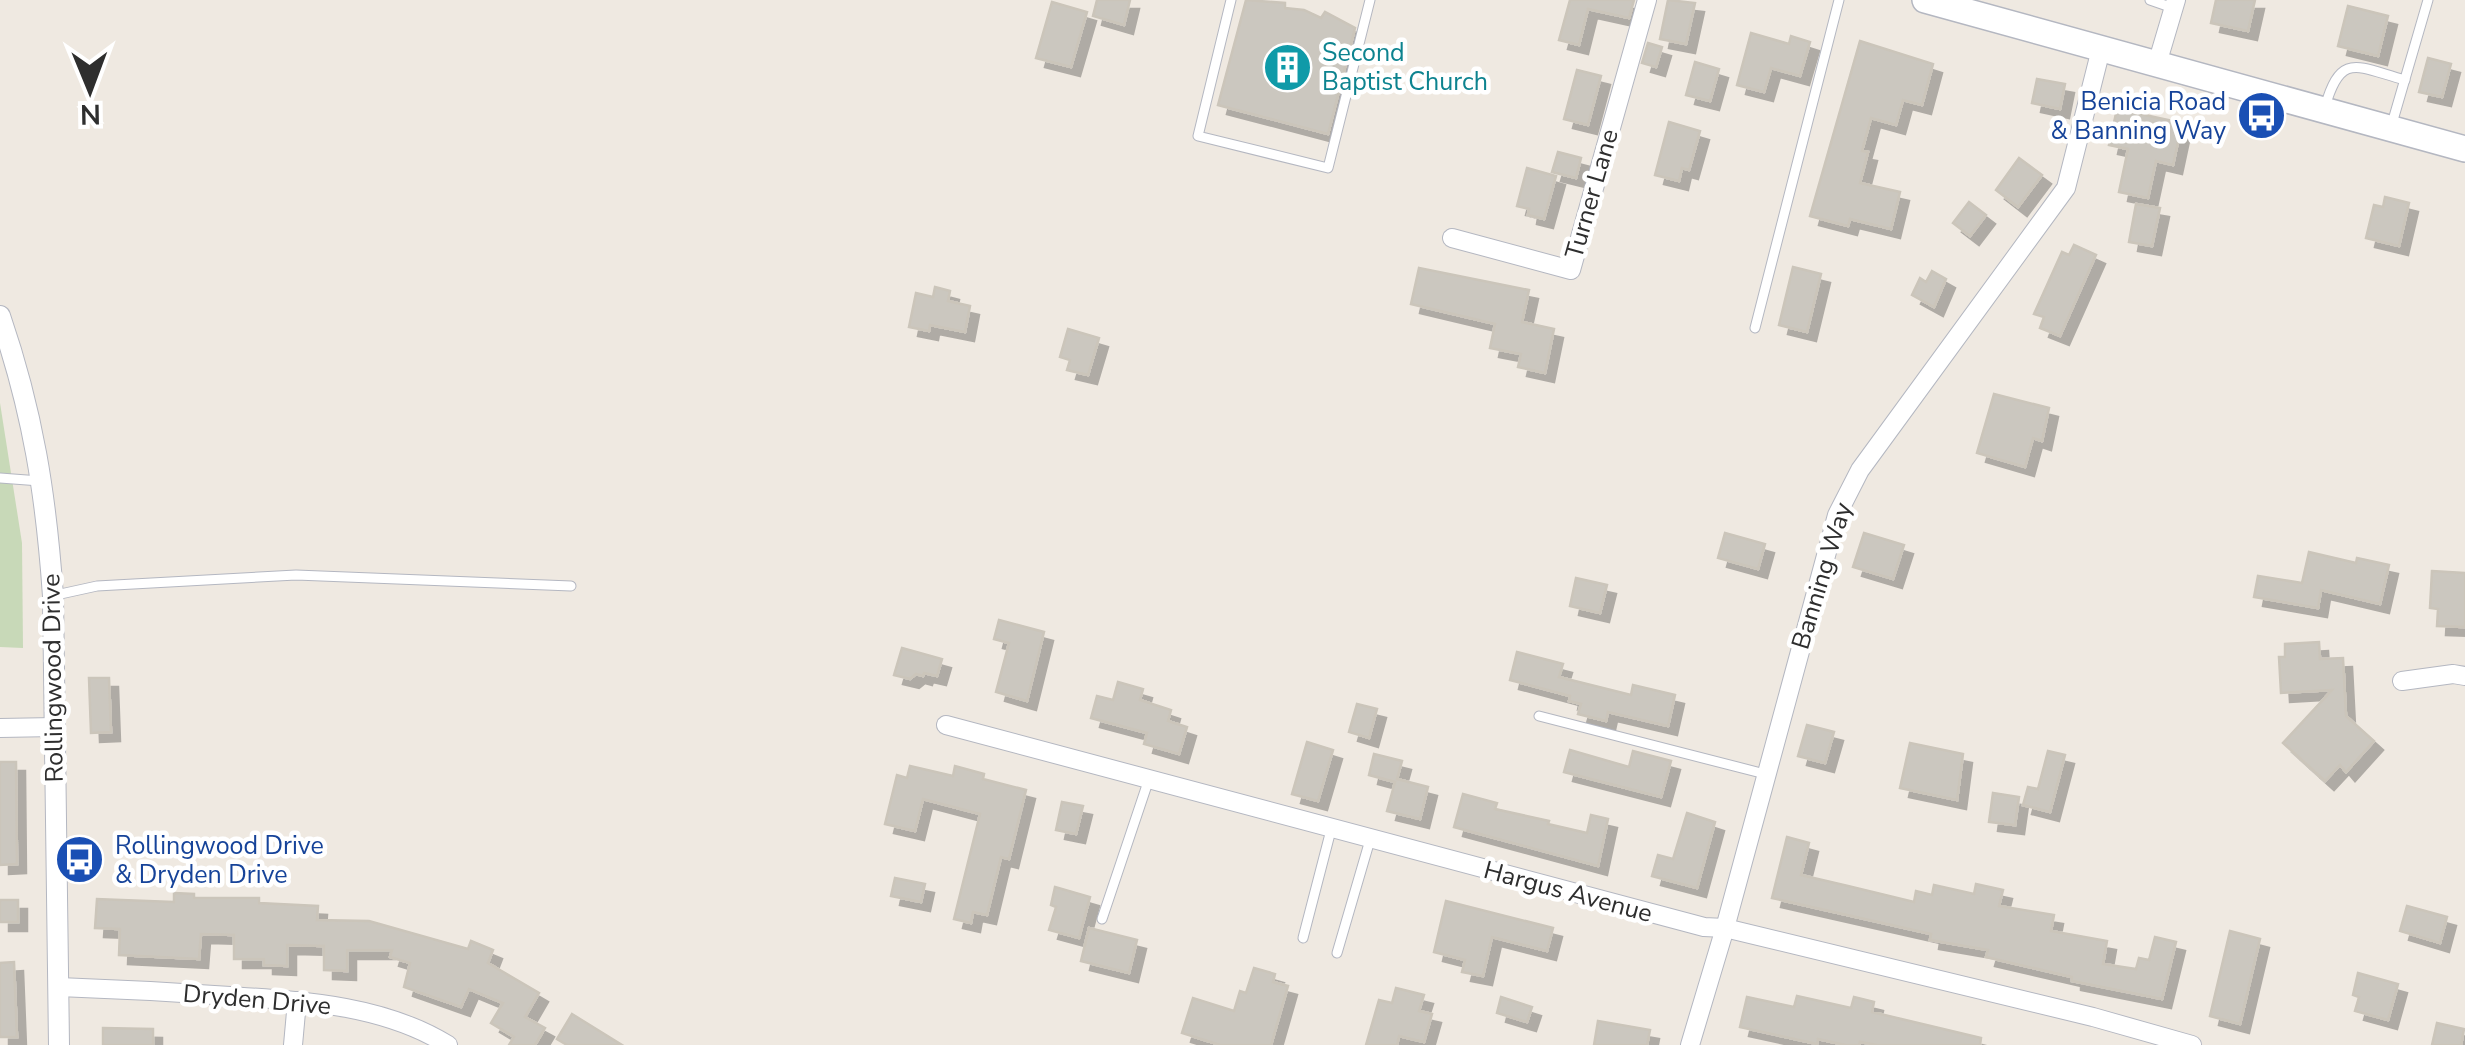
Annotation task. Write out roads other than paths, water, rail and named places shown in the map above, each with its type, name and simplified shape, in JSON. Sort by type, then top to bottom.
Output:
[{"type":"main road","points":[[1925,0],[2001,15],[2101,49],[2465,149]]},
{"type":"street","name":"Turner Lane","points":[[1452,238],[1571,270],[1647,0]]},
{"type":"street","points":[[2157,64],[2174,4]]},
{"type":"street","name":"Banning Way","points":[[1690,1045],[1844,498],[1860,470],[2058,203],[2072,172],[2101,49]]},
{"type":"street","name":"Rollingwood Drive","points":[[0,316],[23,383],[42,481],[54,596],[60,1045]]},
{"type":"street","points":[[2402,681],[2465,676]]},
{"type":"street","name":"Hargus Avenue","points":[[946,724],[1704,927],[1726,928],[2093,1017],[2192,1045]]},
{"type":"street","points":[[0,728],[55,727]]},
{"type":"street","name":"Dryden Drive","points":[[59,987],[296,1001],[364,1011],[426,1032],[448,1045]]},
{"type":"street","points":[[293,1045],[296,1001]]},
{"type":"lane","points":[[1232,0],[1198,136],[1328,168],[1370,0]]},
{"type":"lane","points":[[1755,328],[1839,0]]},
{"type":"lane","points":[[2150,0],[2174,4]]},
{"type":"lane","points":[[2391,128],[2428,0]]},
{"type":"lane","points":[[2324,110],[2334,78],[2342,69],[2351,67],[2405,80]]},
{"type":"lane","points":[[0,478],[42,481]]},
{"type":"lane","points":[[54,596],[96,586],[296,575],[572,586]]},
{"type":"lane","points":[[1539,716],[1765,774]]},
{"type":"lane","points":[[1102,919],[1149,779]]},
{"type":"lane","points":[[1303,938],[1331,830]]},
{"type":"lane","points":[[1338,953],[1370,840]]},
{"type":"place","name":"Second Baptist Church","points":[[1287,67]]},
{"type":"place","name":"Benicia Road & Banning Way","points":[[2261,116]]},
{"type":"place","name":"Rollingwood Drive & Dryden Drive","points":[[80,860]]}]
